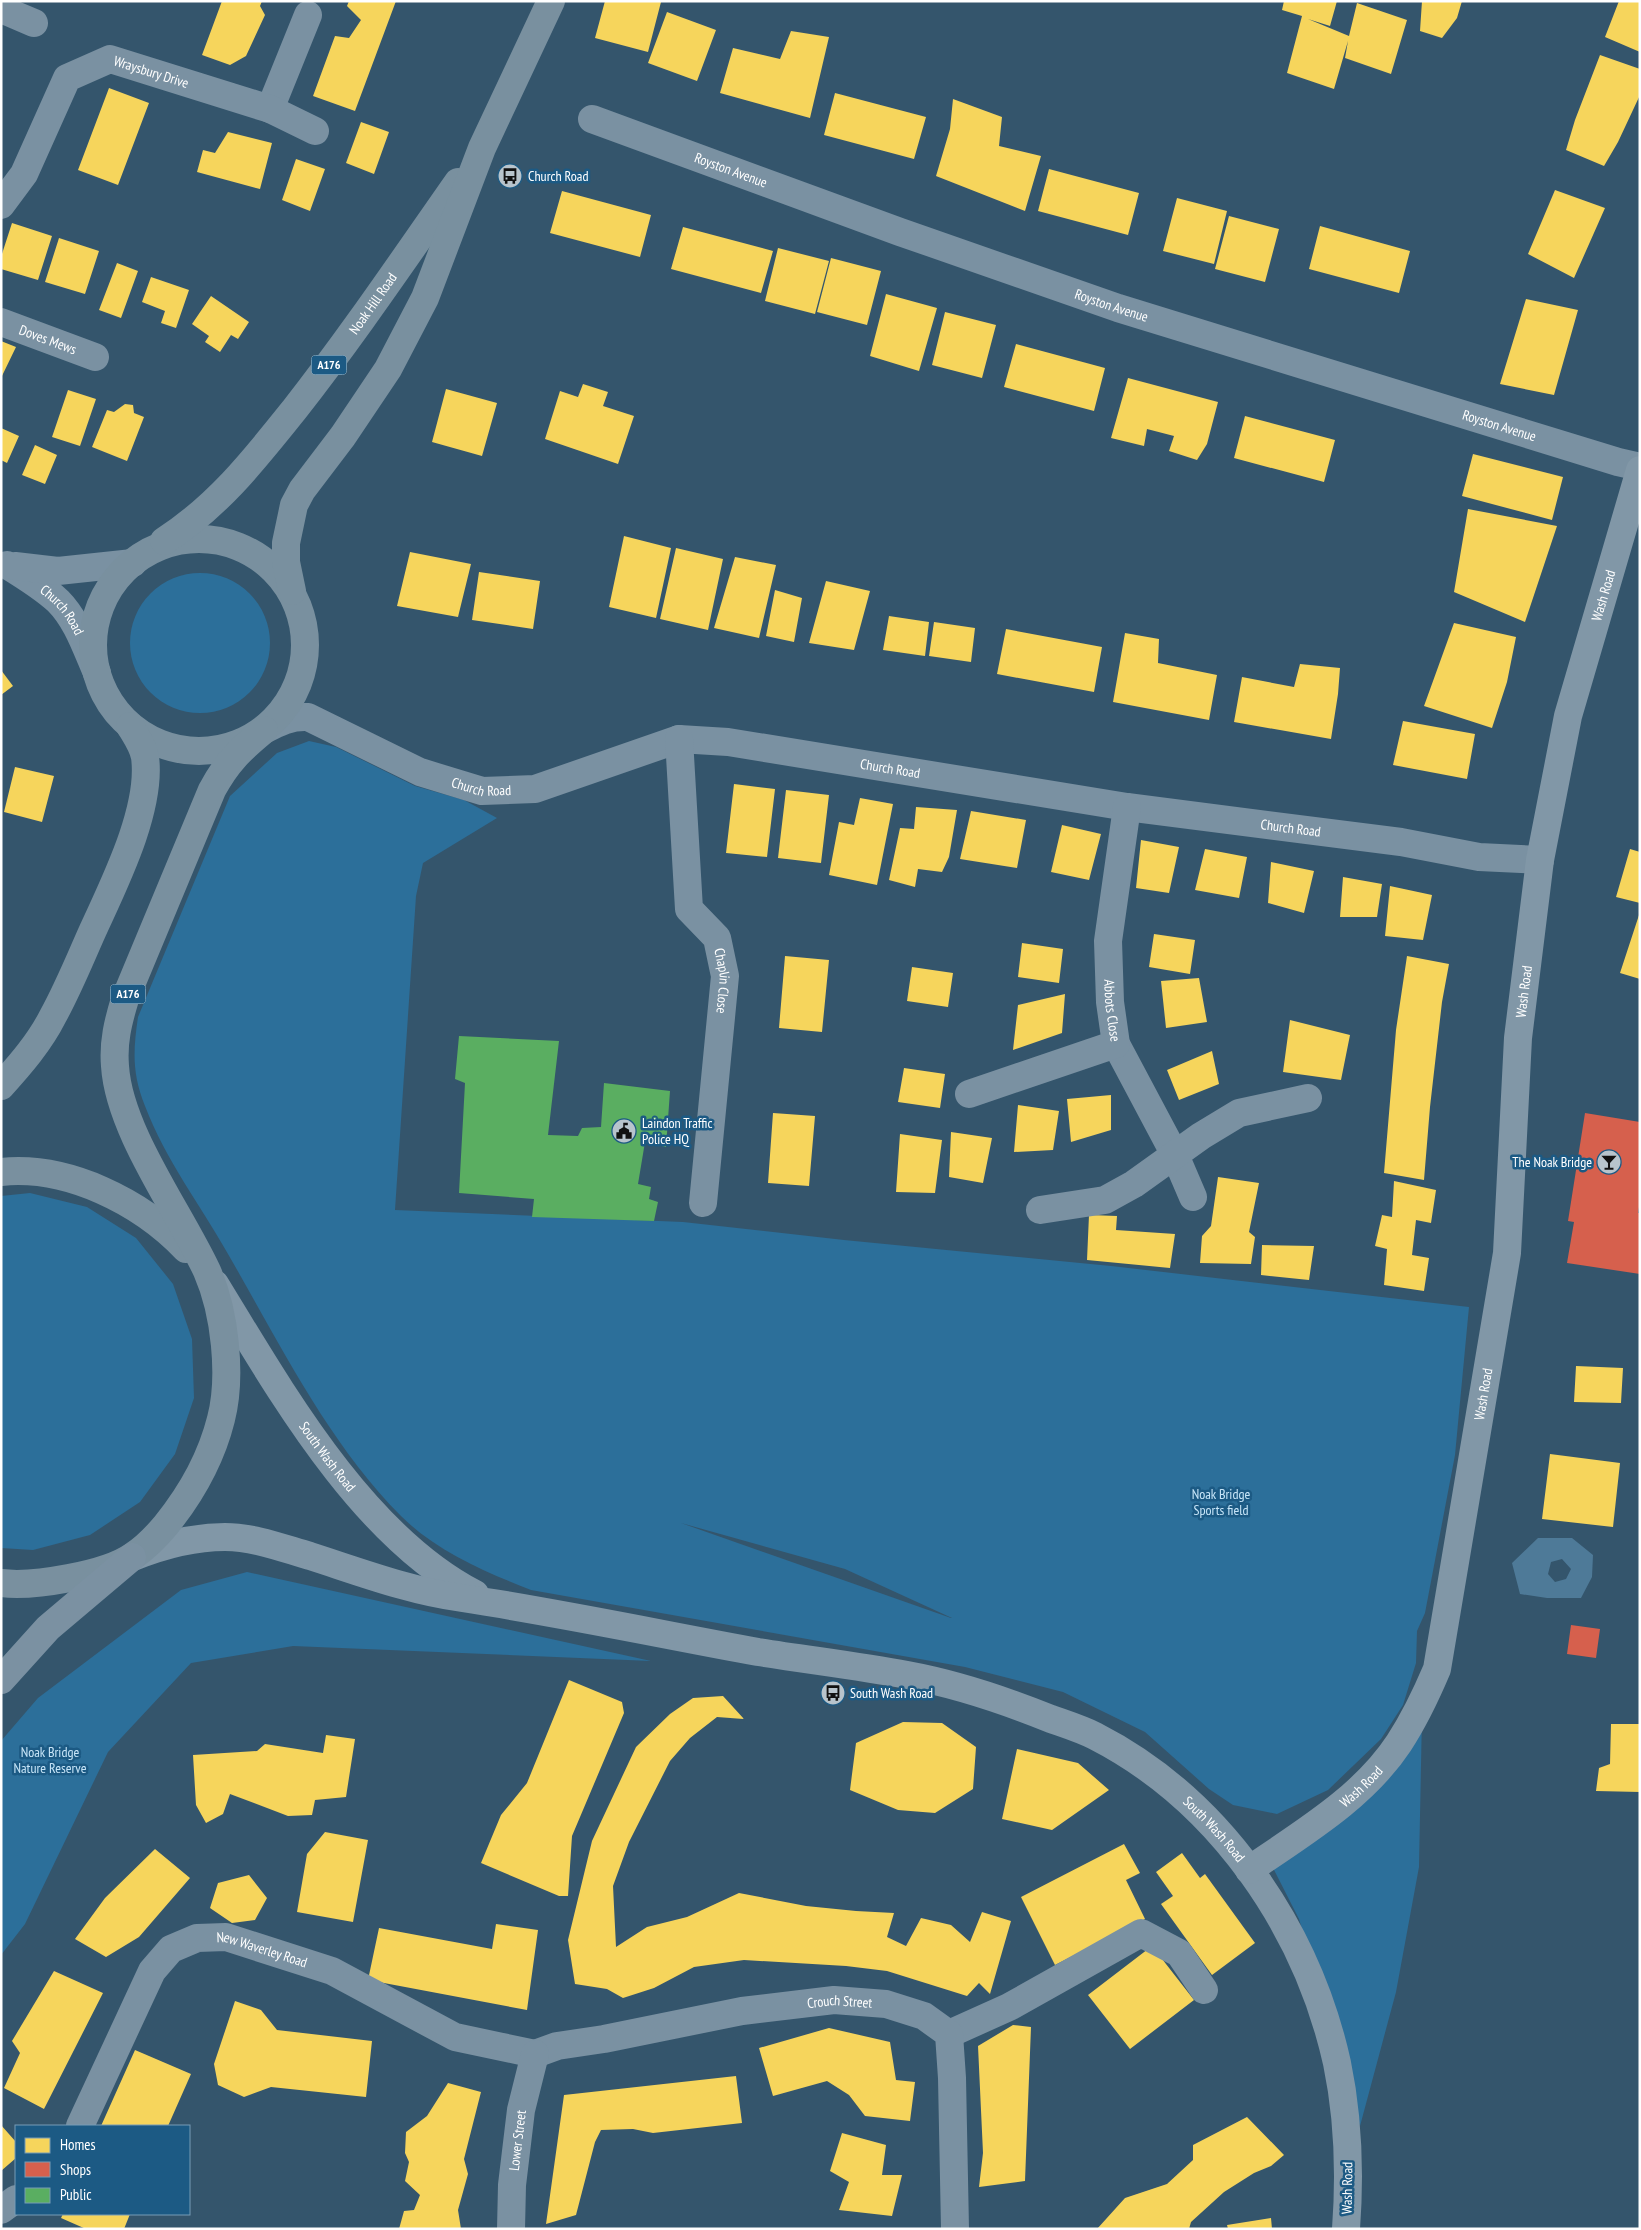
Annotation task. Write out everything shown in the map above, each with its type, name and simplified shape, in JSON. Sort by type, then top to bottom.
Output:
[{"type":"highway","points":[[1,1680],[48,1628],[132,1557]]},
{"type":"main road","name":"Noak Hill Road","points":[[294,596],[289,577],[286,543],[294,506],[302,490],[343,436],[388,369],[425,298],[482,148],[550,1]]},
{"type":"main road","name":"Noak Hill Road","points":[[139,558],[198,518],[224,493],[268,442],[344,346],[482,148]]},
{"type":"main road","points":[[1,1086],[23,1061],[52,1018],[117,877],[139,816],[144,785],[144,757],[139,741],[130,726],[110,702],[97,672],[93,641],[100,609],[111,587],[126,568],[139,558],[168,544],[197,539],[226,542],[253,554],[276,572],[294,596],[304,625],[305,655],[298,685],[283,711],[264,730],[246,741],[229,748],[203,752],[177,749],[152,741],[130,726]]},
{"type":"main road","name":"A176","points":[[207,1272],[137,1138],[124,1107],[116,1076],[114,1044],[125,1000],[212,790],[228,763],[264,730]]},
{"type":"main road","points":[[1,1172],[13,1170],[82,1182],[112,1196],[160,1224],[185,1247],[207,1272],[220,1313],[225,1346],[225,1382],[221,1418],[211,1450],[197,1480],[181,1507],[158,1536],[132,1557],[87,1573],[33,1584],[1,1583]]},
{"type":"street","points":[[1,9],[34,23]]},
{"type":"street","points":[[270,109],[308,15]]},
{"type":"street","name":"Wraysbury Drive","points":[[1,206],[24,174],[67,78],[110,58],[270,109],[315,131]]},
{"type":"street","name":"Royston Avenue","points":[[592,119],[900,232],[1118,308],[1640,468]]},
{"type":"street","name":"Doves Mews","points":[[1,322],[95,357]]},
{"type":"street","name":"Wash Road","points":[[1346,2229],[1347,2160],[1337,2065],[1323,2013],[1306,1964],[1284,1924],[1249,1870],[1327,1816],[1368,1780],[1398,1744],[1422,1704],[1437,1669],[1507,1253],[1518,1038],[1540,860],[1568,716],[1640,468]]},
{"type":"street","name":"Church Road","points":[[4,564],[58,571],[139,558]]},
{"type":"street","name":"Church Road","points":[[4,564],[34,582],[59,602],[74,623],[97,672]]},
{"type":"street","name":"Church Road","points":[[264,730],[283,720],[296,716],[308,717],[420,772],[482,791],[536,789],[680,739],[728,742],[1127,807],[1401,842],[1479,857],[1540,860]]},
{"type":"street","name":"Chaplin Close","points":[[680,739],[689,909],[718,938],[725,976],[703,1203]]},
{"type":"street","name":"Abbots Close","points":[[1127,807],[1108,940],[1110,1002],[1116,1044],[1175,1155],[1193,1197]]},
{"type":"street","points":[[970,1094],[1116,1044]]},
{"type":"street","points":[[1040,1210],[1105,1200],[1134,1184],[1238,1113],[1308,1098]]},
{"type":"street","name":"South Wash Road","points":[[207,1272],[297,1412],[335,1467],[367,1506],[423,1561],[456,1584],[491,1602]]},
{"type":"street","name":"South Wash Road","points":[[132,1557],[159,1546],[186,1539],[227,1536],[255,1540],[388,1582],[446,1596],[491,1602],[762,1652],[910,1675],[977,1692],[1093,1736],[1142,1764],[1176,1789],[1216,1828],[1249,1870]]},
{"type":"street","points":[[955,2229],[956,2186],[949,2034],[1009,2007],[1105,1956],[1141,1933],[1179,1953],[1204,1990]]},
{"type":"street","name":"New Waverley Road","points":[[80,2125],[152,1971],[171,1949],[197,1938],[226,1937],[332,1971],[455,2037],[534,2054]]},
{"type":"street","name":"Crouch Street","points":[[534,2054],[557,2046],[604,2039],[742,2010],[834,2000],[886,2004],[924,2016],[949,2034]]},
{"type":"street","name":"Lower Street","points":[[511,2229],[512,2185],[521,2110],[534,2054]]},
{"type":"street","points":[[1,2210],[15,2200]]},
{"type":"green space","points":[[200,573],[214,574],[227,578],[239,584],[250,593],[259,604],[265,616],[269,629],[269,657],[265,670],[259,682],[250,693],[239,702],[227,708],[214,712],[200,713],[186,712],[173,708],[161,702],[150,693],[141,682],[135,670],[131,657],[130,643],[131,629],[135,616],[141,604],[150,593],[161,584],[173,578],[186,574]]},
{"type":"green space","name":"Noak Bridge Sports field","points":[[309,741],[336,747],[415,786],[464,800],[497,818],[423,863],[416,896],[395,1210],[683,1222],[1111,1266],[1469,1307],[1455,1455],[1425,1613],[1417,1631],[1416,1663],[1403,1705],[1381,1739],[1328,1790],[1277,1814],[1233,1805],[1209,1789],[1145,1732],[1063,1692],[965,1667],[531,1590],[496,1576],[445,1550],[401,1516],[374,1487],[350,1456],[306,1391],[218,1236],[163,1145],[145,1106],[136,1073],[135,1041],[138,1017],[230,796],[277,753]],"holes":[[[681,1523],[845,1569],[952,1618]]]},
{"type":"green space","points":[[30,1193],[87,1207],[136,1238],[173,1284],[192,1339],[194,1398],[175,1454],[140,1502],[90,1535],[33,1550],[1,1548],[1,1196]]},
{"type":"green space","name":"Noak Bridge Nature Reserve","points":[[247,1572],[651,1661],[293,1646],[191,1663],[108,1752],[25,1924],[1,1955],[1,1741],[38,1698],[181,1590]]},
{"type":"green space","points":[[1422,1715],[1419,1867],[1396,1992],[1360,2126],[1299,1919],[1269,1860]]},
{"type":"shaded area","points":[[1538,1538],[1572,1538],[1593,1555],[1592,1577],[1581,1598],[1547,1598],[1520,1594],[1512,1563]],"holes":[[[1562,1559],[1571,1569],[1566,1579],[1555,1582],[1548,1574],[1551,1562]]]},
{"type":"building: Homes","points":[[222,1],[262,1],[260,6],[265,15],[246,56],[230,65],[202,55]]},
{"type":"building: Homes","points":[[349,1],[396,1],[355,111],[313,96],[335,36],[349,38],[361,20],[347,6]]},
{"type":"building: Homes","points":[[605,1],[661,2],[648,52],[595,38]]},
{"type":"building: Homes","points":[[1284,1],[1337,1],[1330,26],[1308,19],[1349,36],[1357,3],[1407,20],[1391,74],[1345,58],[1348,41],[1334,89],[1287,73],[1302,16],[1282,10]]},
{"type":"building: Homes","points":[[1422,1],[1462,1],[1457,18],[1442,38],[1420,31]]},
{"type":"building: Homes","points":[[1619,1],[1640,1],[1640,52],[1605,37]]},
{"type":"building: Homes","points":[[667,12],[716,30],[697,81],[648,63]]},
{"type":"building: Homes","points":[[791,31],[829,37],[810,118],[720,93],[733,48],[780,59]]},
{"type":"building: Homes","points":[[1600,55],[1640,69],[1640,95],[1618,142],[1604,166],[1566,150],[1575,120]]},
{"type":"building: Homes","points":[[109,88],[149,103],[118,185],[78,170]]},
{"type":"building: Homes","points":[[835,93],[926,117],[914,159],[824,135]]},
{"type":"building: Homes","points":[[953,99],[1002,117],[999,146],[1041,156],[1025,211],[936,176],[950,129]]},
{"type":"building: Homes","points":[[361,122],[389,132],[374,174],[346,163]]},
{"type":"building: Homes","points":[[228,132],[272,143],[260,189],[197,172],[203,150],[215,153]]},
{"type":"building: Homes","points":[[296,159],[325,169],[310,211],[282,200]]},
{"type":"building: Homes","points":[[1049,169],[1139,193],[1128,235],[1038,211]]},
{"type":"building: Homes","points":[[1555,190],[1605,208],[1574,278],[1528,254]]},
{"type":"building: Homes","points":[[562,191],[651,215],[640,257],[550,233]]},
{"type":"building: Homes","points":[[1177,198],[1227,211],[1214,264],[1163,251]]},
{"type":"building: Homes","points":[[1229,216],[1279,229],[1265,282],[1215,269]]},
{"type":"building: Homes","points":[[12,223],[52,236],[38,280],[1,269],[1,257]]},
{"type":"building: Homes","points":[[1320,226],[1410,251],[1399,293],[1309,269]]},
{"type":"building: Homes","points":[[683,227],[773,251],[761,293],[671,269]]},
{"type":"building: Homes","points":[[59,238],[99,251],[85,294],[45,282]]},
{"type":"building: Homes","points":[[778,248],[829,261],[815,314],[765,301]]},
{"type":"building: Homes","points":[[831,258],[881,271],[867,325],[817,312]]},
{"type":"building: Homes","points":[[117,263],[138,271],[121,318],[99,310]]},
{"type":"building: Homes","points":[[151,277],[189,290],[176,328],[161,323],[165,311],[142,302]]},
{"type":"building: Homes","points":[[886,294],[937,308],[919,371],[870,356]]},
{"type":"building: Homes","points":[[211,296],[249,322],[238,339],[231,335],[220,352],[205,342],[209,336],[192,324]]},
{"type":"building: Homes","points":[[1526,299],[1578,310],[1554,395],[1500,384]]},
{"type":"building: Homes","points":[[945,312],[996,325],[982,378],[932,365]]},
{"type":"building: Homes","points":[[1,341],[16,347],[1,378]]},
{"type":"building: Homes","points":[[1016,344],[1105,368],[1094,411],[1004,387]]},
{"type":"building: Homes","points":[[1128,378],[1218,402],[1207,444],[1197,460],[1169,451],[1174,436],[1147,429],[1144,446],[1111,438]]},
{"type":"building: Homes","points":[[583,384],[608,392],[603,406],[634,416],[618,464],[545,439],[560,391],[578,397]]},
{"type":"building: Homes","points":[[446,389],[497,403],[482,456],[432,442]]},
{"type":"building: Homes","points":[[68,390],[96,399],[80,446],[52,437]]},
{"type":"building: Homes","points":[[125,404],[133,405],[134,413],[144,417],[127,461],[92,447],[107,410],[114,412]]},
{"type":"building: Homes","points":[[1245,416],[1335,440],[1324,482],[1234,458]]},
{"type":"building: Homes","points":[[1,428],[19,436],[7,463],[1,460]]},
{"type":"building: Homes","points":[[35,445],[57,455],[45,484],[22,475]]},
{"type":"building: Homes","points":[[1473,454],[1563,477],[1552,520],[1462,496]]},
{"type":"building: Homes","points":[[1468,509],[1557,526],[1525,622],[1454,592]]},
{"type":"building: Homes","points":[[624,536],[671,548],[656,618],[609,607]]},
{"type":"building: Homes","points":[[676,548],[723,559],[708,630],[660,619]]},
{"type":"building: Homes","points":[[410,552],[471,564],[458,617],[397,606]]},
{"type":"building: Homes","points":[[735,557],[776,565],[759,638],[714,628]]},
{"type":"building: Homes","points":[[479,572],[540,581],[533,629],[472,620]]},
{"type":"building: Homes","points":[[826,581],[870,591],[854,650],[809,643]]},
{"type":"building: Homes","points":[[775,590],[802,598],[794,642],[766,636]]},
{"type":"building: Homes","points":[[889,616],[929,622],[925,656],[883,650]]},
{"type":"building: Homes","points":[[934,622],[975,628],[971,662],[929,656]]},
{"type":"building: Homes","points":[[1454,623],[1516,637],[1507,682],[1492,728],[1424,706]]},
{"type":"building: Homes","points":[[1006,629],[1102,647],[1094,692],[997,674]]},
{"type":"building: Homes","points":[[1125,633],[1159,639],[1158,663],[1217,675],[1209,720],[1113,702]]},
{"type":"building: Homes","points":[[1300,664],[1340,668],[1331,739],[1234,722],[1242,677],[1294,687]]},
{"type":"building: Homes","points":[[1,670],[13,686],[1,695]]},
{"type":"building: Homes","points":[[1403,721],[1475,734],[1467,779],[1393,765]]},
{"type":"building: Homes","points":[[15,767],[54,776],[42,822],[4,812]]},
{"type":"building: Homes","points":[[734,784],[775,789],[767,857],[726,853]]},
{"type":"building: Homes","points":[[786,790],[829,795],[821,863],[778,858]]},
{"type":"building: Homes","points":[[860,798],[893,804],[877,885],[829,875],[839,822],[854,825]]},
{"type":"building: Homes","points":[[916,807],[957,810],[949,857],[942,872],[918,869],[915,887],[889,880],[900,828],[914,829]]},
{"type":"building: Homes","points":[[971,811],[1026,820],[1017,868],[960,859]]},
{"type":"building: Homes","points":[[1062,825],[1101,834],[1089,880],[1051,872]]},
{"type":"building: Homes","points":[[1141,840],[1179,847],[1169,893],[1136,888]]},
{"type":"building: Homes","points":[[1205,849],[1247,857],[1239,898],[1195,890]]},
{"type":"building: Homes","points":[[1630,849],[1640,852],[1640,903],[1616,897]]},
{"type":"building: Homes","points":[[1271,862],[1314,871],[1304,913],[1268,903]]},
{"type":"building: Homes","points":[[1343,877],[1382,884],[1377,917],[1340,917]]},
{"type":"building: Homes","points":[[1390,886],[1432,895],[1423,940],[1385,936]]},
{"type":"building: Homes","points":[[1640,912],[1640,979],[1620,973]]},
{"type":"building: Homes","points":[[1154,934],[1195,940],[1190,974],[1149,967]]},
{"type":"building: Homes","points":[[1022,943],[1063,949],[1059,983],[1018,977]]},
{"type":"building: Homes","points":[[785,956],[829,960],[822,1032],[779,1028]]},
{"type":"building: Homes","points":[[1407,956],[1449,964],[1442,1002],[1424,1180],[1384,1173],[1396,1030]]},
{"type":"building: Homes","points":[[912,967],[953,973],[948,1007],[907,1001]]},
{"type":"building: Homes","points":[[1199,978],[1207,1022],[1166,1028],[1161,981]]},
{"type":"building: Homes","points":[[1065,994],[1062,1033],[1013,1050],[1018,1005]]},
{"type":"building: Homes","points":[[1290,1020],[1350,1035],[1341,1080],[1283,1072]]},
{"type":"building: Homes","points":[[1212,1051],[1219,1084],[1179,1100],[1167,1070]]},
{"type":"building: Homes","points":[[904,1068],[945,1074],[940,1108],[898,1102]]},
{"type":"building: Homes","points":[[1111,1095],[1111,1130],[1071,1142],[1067,1099]]},
{"type":"building: Homes","points":[[1018,1105],[1059,1111],[1053,1150],[1014,1152]]},
{"type":"building: Homes","points":[[773,1113],[815,1116],[809,1186],[768,1183]]},
{"type":"building: Homes","points":[[951,1132],[992,1138],[983,1183],[949,1177]]},
{"type":"building: Homes","points":[[900,1134],[942,1140],[935,1193],[896,1192]]},
{"type":"building: Homes","points":[[1218,1177],[1259,1183],[1249,1232],[1255,1237],[1251,1264],[1200,1263],[1202,1236],[1211,1226]]},
{"type":"building: Homes","points":[[1394,1181],[1436,1190],[1431,1223],[1416,1220],[1412,1255],[1429,1258],[1424,1291],[1384,1285],[1387,1249],[1375,1246],[1382,1215],[1392,1217]]},
{"type":"building: Homes","points":[[1089,1215],[1117,1216],[1116,1230],[1175,1234],[1170,1268],[1087,1260]]},
{"type":"building: Homes","points":[[1262,1245],[1314,1246],[1309,1280],[1261,1275]]},
{"type":"building: Homes","points":[[1576,1366],[1623,1368],[1621,1403],[1574,1402]]},
{"type":"building: Homes","points":[[1550,1454],[1620,1463],[1613,1527],[1542,1519]]},
{"type":"building: Homes","points":[[569,1680],[622,1702],[624,1713],[572,1836],[568,1896],[559,1896],[481,1863],[501,1815],[527,1783]]},
{"type":"building: Homes","points":[[723,1696],[744,1719],[717,1717],[690,1738],[670,1761],[629,1842],[613,1886],[616,1947],[647,1927],[687,1917],[739,1893],[806,1906],[894,1913],[887,1937],[906,1946],[921,1918],[951,1925],[970,1942],[982,1912],[1011,1921],[990,1994],[979,1983],[967,1996],[887,1971],[846,1966],[744,1960],[694,1967],[654,1988],[623,1998],[607,1989],[575,1984],[568,1940],[592,1841],[636,1747],[670,1714],[693,1698]]},
{"type":"building: Homes","points":[[903,1722],[942,1723],[976,1747],[973,1789],[935,1813],[898,1810],[850,1790],[856,1743]]},
{"type":"building: Homes","points":[[1611,1724],[1640,1724],[1640,1792],[1596,1791],[1599,1768],[1610,1764]]},
{"type":"building: Homes","points":[[326,1735],[355,1739],[346,1797],[315,1800],[312,1815],[288,1816],[230,1794],[223,1814],[206,1823],[196,1805],[193,1755],[257,1751],[265,1744],[323,1753]]},
{"type":"building: Homes","points":[[1017,1749],[1078,1763],[1109,1790],[1052,1830],[1002,1819]]},
{"type":"building: Homes","points":[[325,1832],[368,1840],[353,1922],[297,1912],[307,1854]]},
{"type":"building: Homes","points":[[1124,1844],[1140,1873],[1126,1880],[1145,1919],[1055,1965],[1021,1897]]},
{"type":"building: Homes","points":[[155,1849],[190,1878],[139,1937],[106,1957],[75,1939],[105,1898]]},
{"type":"building: Homes","points":[[1182,1853],[1200,1878],[1205,1874],[1255,1943],[1212,1975],[1161,1904],[1173,1896],[1156,1872]]},
{"type":"building: Homes","points":[[249,1875],[267,1898],[255,1920],[232,1923],[210,1908],[218,1883]]},
{"type":"building: Homes","points":[[496,1924],[538,1930],[527,2010],[368,1980],[379,1928],[492,1949]]},
{"type":"building: Homes","points":[[1152,1946],[1194,2000],[1130,2049],[1088,1995]]},
{"type":"building: Homes","points":[[54,1971],[103,1993],[44,2109],[4,2088],[20,2053],[12,2041]]},
{"type":"building: Homes","points":[[235,2001],[261,2010],[277,2030],[372,2041],[366,2097],[271,2087],[244,2097],[218,2085],[214,2064]]},
{"type":"building: Homes","points":[[1013,2025],[1031,2027],[1025,2181],[979,2187],[983,2153],[978,2046]]},
{"type":"building: Homes","points":[[829,2028],[890,2042],[896,2080],[915,2082],[910,2121],[865,2116],[849,2095],[827,2081],[773,2096],[759,2048]]},
{"type":"building: Homes","points":[[135,2050],[191,2074],[168,2125],[101,2125]]},
{"type":"building: Homes","points":[[736,2076],[742,2123],[653,2133],[633,2129],[601,2130],[595,2142],[576,2215],[546,2224],[564,2095]]},
{"type":"building: Homes","points":[[448,2083],[481,2092],[464,2159],[468,2174],[458,2210],[461,2229],[399,2229],[404,2211],[414,2210],[420,2195],[405,2181],[409,2162],[405,2153],[406,2132],[427,2116]]},
{"type":"building: Homes","points":[[1247,2117],[1284,2155],[1271,2166],[1254,2173],[1224,2192],[1191,2222],[1189,2229],[1097,2229],[1125,2198],[1167,2184],[1193,2160],[1193,2145]]},
{"type":"building: Homes","points":[[1,2125],[15,2141],[15,2159],[1,2171]]},
{"type":"building: Homes","points":[[842,2133],[886,2145],[882,2175],[902,2175],[892,2216],[839,2210],[849,2182],[830,2171]]},
{"type":"building: Homes","points":[[62,2215],[130,2215],[124,2229],[86,2229],[61,2218]]},
{"type":"building: Homes","points":[[1271,2218],[1272,2229],[1228,2229],[1227,2225]]},
{"type":"building: Shops","name":"The Noak Bridge","points":[[1585,1113],[1640,1122],[1640,1201],[1638,1213],[1640,1213],[1640,1274],[1567,1263],[1574,1222],[1568,1221]]},
{"type":"building: Shops","points":[[1571,1625],[1600,1629],[1596,1658],[1567,1654]]},
{"type":"building: Public","name":"Laindon Traffic Police HQ","points":[[459,1036],[559,1041],[548,1135],[578,1136],[582,1128],[601,1127],[604,1083],[670,1091],[666,1147],[645,1142],[638,1184],[651,1187],[649,1199],[658,1202],[654,1221],[532,1217],[534,1199],[459,1193],[465,1083],[455,1079]]},
{"type":"place","name":"Church Road","points":[[510,176]]},
{"type":"place","name":"Laindon Traffic Police HQ","points":[[624,1131]]},
{"type":"place","name":"The Noak Bridge","points":[[1609,1162]]},
{"type":"place","name":"South Wash Road","points":[[833,1693]]}]
